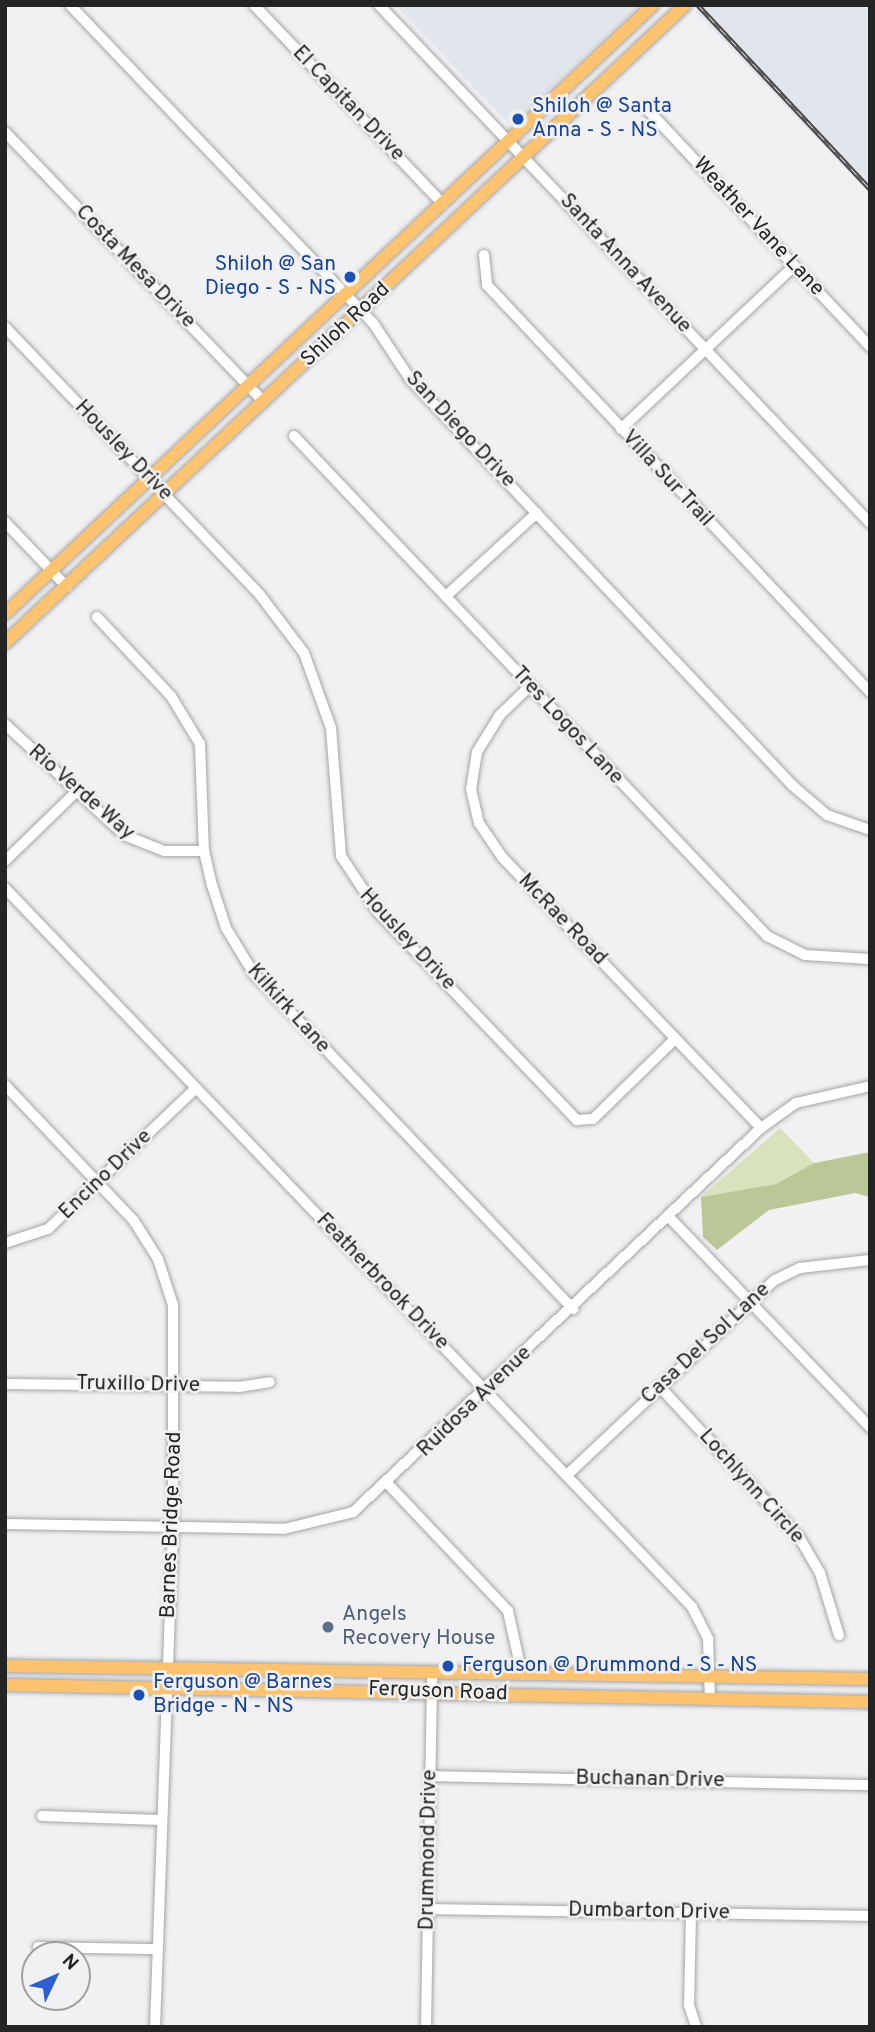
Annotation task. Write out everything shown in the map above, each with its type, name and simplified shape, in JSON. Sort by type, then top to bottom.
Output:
[{"type":"main road","name":"Shiloh Road","points":[[5,614],[653,5]]},
{"type":"main road","name":"Shiloh Road","points":[[5,643],[525,158],[685,5]]},
{"type":"main road","name":"Ferguson Road","points":[[5,1666],[870,1679]]},
{"type":"main road","name":"Ferguson Road","points":[[5,1685],[870,1702]]},
{"type":"street","name":"San Diego Drive","points":[[70,5],[361,310],[410,379],[810,803],[870,830]]},
{"type":"street","name":"El Capitan Drive","points":[[254,5],[443,204]]},
{"type":"street","name":"Santa Anna Avenue","points":[[379,5],[870,523]]},
{"type":"street","name":"Weather Vane Lane","points":[[645,107],[870,347]]},
{"type":"street","name":"Costa Mesa Drive","points":[[5,132],[264,402]]},
{"type":"street","name":"Villa Sur Trail","points":[[484,255],[487,285],[870,692]]},
{"type":"street","points":[[621,429],[794,266]]},
{"type":"street","name":"Housley Drive","points":[[5,327],[260,595],[304,653],[331,728],[341,856],[372,906],[577,1120],[593,1119],[675,1039]]},
{"type":"street","name":"Tres Logos Lane","points":[[294,436],[767,936],[805,955],[870,958]]},
{"type":"street","points":[[446,596],[537,513]]},
{"type":"street","points":[[5,522],[67,587]]},
{"type":"street","name":"Kilkirk Lane","points":[[97,617],[188,719],[204,764],[204,851],[226,928],[254,974],[573,1309]]},
{"type":"street","name":"McRae Road","points":[[530,686],[500,715],[477,752],[471,789],[479,823],[502,857],[761,1128]]},
{"type":"street","name":"Rio Verde Way","points":[[5,724],[76,792],[142,845],[204,851]]},
{"type":"street","points":[[5,861],[76,792]]},
{"type":"street","name":"Featherbrook Drive","points":[[5,888],[700,1616],[710,1678],[710,1699]]},
{"type":"street","name":"Barnes Bridge Road","points":[[5,1085],[98,1182],[158,1259],[173,1305],[173,1527],[156,2027]]},
{"type":"street","name":"Ruidosa Avenue","points":[[5,1524],[311,1527],[354,1512],[388,1484],[761,1128],[796,1103],[870,1086]]},
{"type":"street","name":"Encino Drive","points":[[5,1243],[39,1236],[197,1088]]},
{"type":"street","points":[[669,1217],[870,1427]]},
{"type":"street","name":"Casa Del Sol Lane","points":[[567,1475],[751,1302],[800,1268],[870,1260]]},
{"type":"street","name":"Truxillo Drive","points":[[5,1384],[175,1386],[270,1382]]},
{"type":"street","name":"Lochlynn Circle","points":[[660,1387],[799,1537],[820,1573],[839,1636]]},
{"type":"street","points":[[388,1484],[509,1611],[522,1674]]},
{"type":"street","name":"Drummond Drive","points":[[426,2027],[432,1673]]},
{"type":"street","name":"Buchanan Drive","points":[[430,1776],[870,1785]]},
{"type":"street","points":[[43,1816],[162,1820]]},
{"type":"street","name":"Dumbarton Drive","points":[[428,1909],[870,1916]]},
{"type":"street","points":[[691,1913],[689,2005],[696,2027]]},
{"type":"street","points":[[91,1948],[158,1949]]},
{"type":"shaded area","points":[[395,5],[640,5],[511,126]]},
{"type":"shaded area","points":[[703,5],[870,5],[870,194],[696,12]]},
{"type":"green space","points":[[780,1128],[814,1163],[776,1184],[701,1197]]},
{"type":"green space","points":[[870,1152],[870,1197],[855,1193],[769,1210],[717,1250],[703,1237],[701,1197],[776,1184],[814,1163]]},
{"type":"railway","points":[[698,5],[870,189]]},
{"type":"place","name":"Shiloh @ Santa Anna - S - NS","points":[[518,119]]},
{"type":"place","name":"Shiloh @ San Diego - S - NS","points":[[350,277]]},
{"type":"place","name":"Angels Recovery House","points":[[328,1627]]},
{"type":"place","name":"Ferguson @ Drummond - S - NS","points":[[448,1666]]},
{"type":"place","name":"Ferguson @ Barnes Bridge - N - NS","points":[[139,1695]]}]
